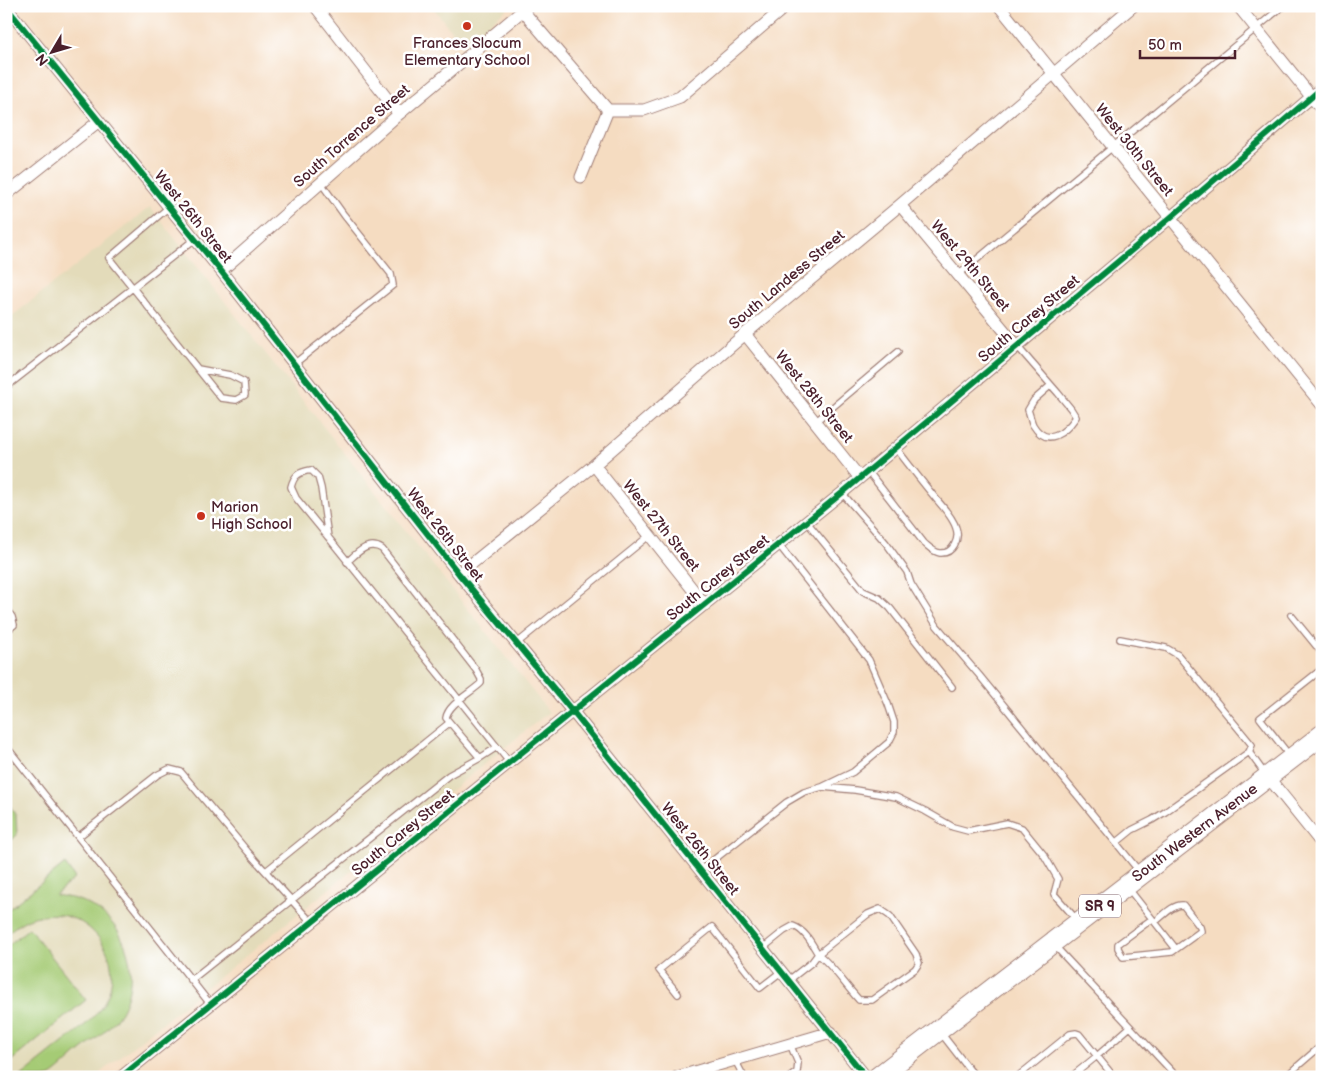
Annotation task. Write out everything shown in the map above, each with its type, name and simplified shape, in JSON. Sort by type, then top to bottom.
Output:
[{"type":"highway","name":"South Western Avenue","points":[[878,1077],[1322,735]]},
{"type":"street","points":[[315,6],[399,114]]},
{"type":"street","points":[[608,110],[644,110],[680,97],[786,6]]},
{"type":"street","name":"West 30th Street","points":[[999,6],[1322,405]]},
{"type":"street","name":"South Landess Street","points":[[459,574],[594,465],[744,334],[900,205],[1133,6]]},
{"type":"street","points":[[1238,6],[1322,110]]},
{"type":"street","name":"West 26th Street","points":[[6,7],[221,271],[459,574],[701,870],[866,1077]]},
{"type":"street","points":[[526,9],[608,110]]},
{"type":"street","name":"South Torrence Street","points":[[221,271],[399,114],[526,9]]},
{"type":"street","name":"South Carey Street","points":[[121,1077],[807,522],[1322,88]]},
{"type":"street","points":[[581,177],[608,110]]},
{"type":"street","points":[[6,195],[99,121]]},
{"type":"street","name":"West 29th Street","points":[[900,205],[1017,346]]},
{"type":"street","name":"West 28th Street","points":[[744,334],[815,422],[864,475]]},
{"type":"street","name":"West 27th Street","points":[[594,465],[705,605]]},
{"type":"street","points":[[1268,777],[1322,844]]},
{"type":"street","points":[[677,1077],[831,1032]]},
{"type":"lane","points":[[958,275],[1283,6]]},
{"type":"lane","points":[[294,364],[393,285],[391,274],[321,183]]},
{"type":"lane","points":[[169,207],[108,258],[221,398],[236,400],[245,395],[244,382],[230,375],[198,369]]},
{"type":"lane","points":[[6,387],[195,239]]},
{"type":"lane","points":[[1017,346],[1051,385],[1071,409],[1076,417],[1069,427],[1058,436],[1050,438],[1040,434],[1033,424],[1028,410],[1034,400],[1051,385]]},
{"type":"lane","points":[[815,422],[898,352]]},
{"type":"lane","points":[[864,475],[932,550],[940,553],[953,548],[958,534],[956,525],[896,448]]},
{"type":"lane","points":[[328,538],[318,477],[311,470],[301,472],[293,479],[290,487],[296,498],[458,701],[510,763]]},
{"type":"lane","points":[[842,493],[886,543],[907,572],[910,584],[938,626],[1116,843],[1154,921],[1176,949]]},
{"type":"lane","points":[[807,522],[863,592],[879,598],[890,608],[952,687]]},
{"type":"lane","points":[[516,644],[650,535]]},
{"type":"lane","points":[[701,870],[787,802],[804,792],[822,787],[853,772],[889,742],[894,732],[894,722],[888,704],[869,660],[779,545]]},
{"type":"lane","points":[[347,562],[369,546],[376,546],[382,549],[476,670],[481,683],[458,701],[446,718],[480,758]]},
{"type":"lane","points":[[6,609],[12,617],[14,625],[6,631]]},
{"type":"lane","points":[[1291,614],[1322,653]]},
{"type":"lane","points":[[1116,843],[1132,830],[1165,812],[1249,752],[1252,745],[1178,655],[1166,648],[1120,639]]},
{"type":"lane","points":[[1292,758],[1260,718],[1322,669]]},
{"type":"lane","points":[[266,871],[449,723]]},
{"type":"lane","points":[[6,746],[210,1004]]},
{"type":"lane","points":[[191,980],[449,775],[497,748]]},
{"type":"lane","points":[[1249,752],[1268,777]]},
{"type":"lane","points":[[78,837],[156,775],[169,769],[181,772],[312,923]]},
{"type":"lane","points":[[822,787],[896,797],[954,827],[968,831],[1007,823],[1022,828],[1044,855],[1058,879],[1054,894],[1079,923]]},
{"type":"lane","points":[[1179,904],[1183,905],[1201,931],[1172,952],[1123,957],[1118,944],[1154,921],[1179,904]]},
{"type":"lane","points":[[678,994],[659,970],[712,927],[760,988],[812,962],[818,954],[868,914],[880,909],[890,916],[916,954],[919,963],[915,969],[872,1000],[859,1000],[829,963],[818,954],[800,928],[793,926],[763,948]]},
{"type":"lane","points":[[1052,943],[1177,1077]]},
{"type":"lane","points":[[1071,1077],[1130,1027]]},
{"type":"lane","points":[[939,1030],[976,1077]]},
{"type":"lane","points":[[1017,1077],[1070,1034],[1076,1033],[1080,1034],[1114,1077]]},
{"type":"lane","points":[[790,1044],[798,1063],[797,1072],[790,1077]]},
{"type":"lane","points":[[1285,1077],[1322,1046]]},
{"type":"lane","points":[[735,1060],[744,1077]]},
{"type":"lane","points":[[965,1077],[968,1075],[969,1069]]},
{"type":"shaded area","name":"Frances Slocum Elementary School","points":[[432,6],[510,6],[463,46]]},
{"type":"shaded area","name":"Marion High School","points":[[150,207],[549,712],[95,1077],[6,1077],[6,321]]},
{"type":"green space","points":[[6,799],[16,816],[17,835],[6,846]]},
{"type":"green space","points":[[65,864],[75,878],[55,895],[87,904],[104,915],[115,926],[128,954],[130,986],[126,1001],[115,1021],[57,1072],[45,1077],[20,1077],[94,1016],[104,1004],[111,981],[111,965],[106,950],[97,936],[86,925],[72,918],[56,915],[34,917],[21,923],[6,934],[6,911]]},
{"type":"green space","points":[[29,928],[86,1000],[6,1065],[6,947]]},
{"type":"cycle path","points":[[6,7],[221,271],[459,574],[573,712],[866,1077]]},
{"type":"cycle path","points":[[121,1077],[842,493],[1322,88]]},
{"type":"place","name":"Frances Slocum Elementary School","points":[[467,26]]},
{"type":"place","name":"Marion High School","points":[[201,516]]}]
